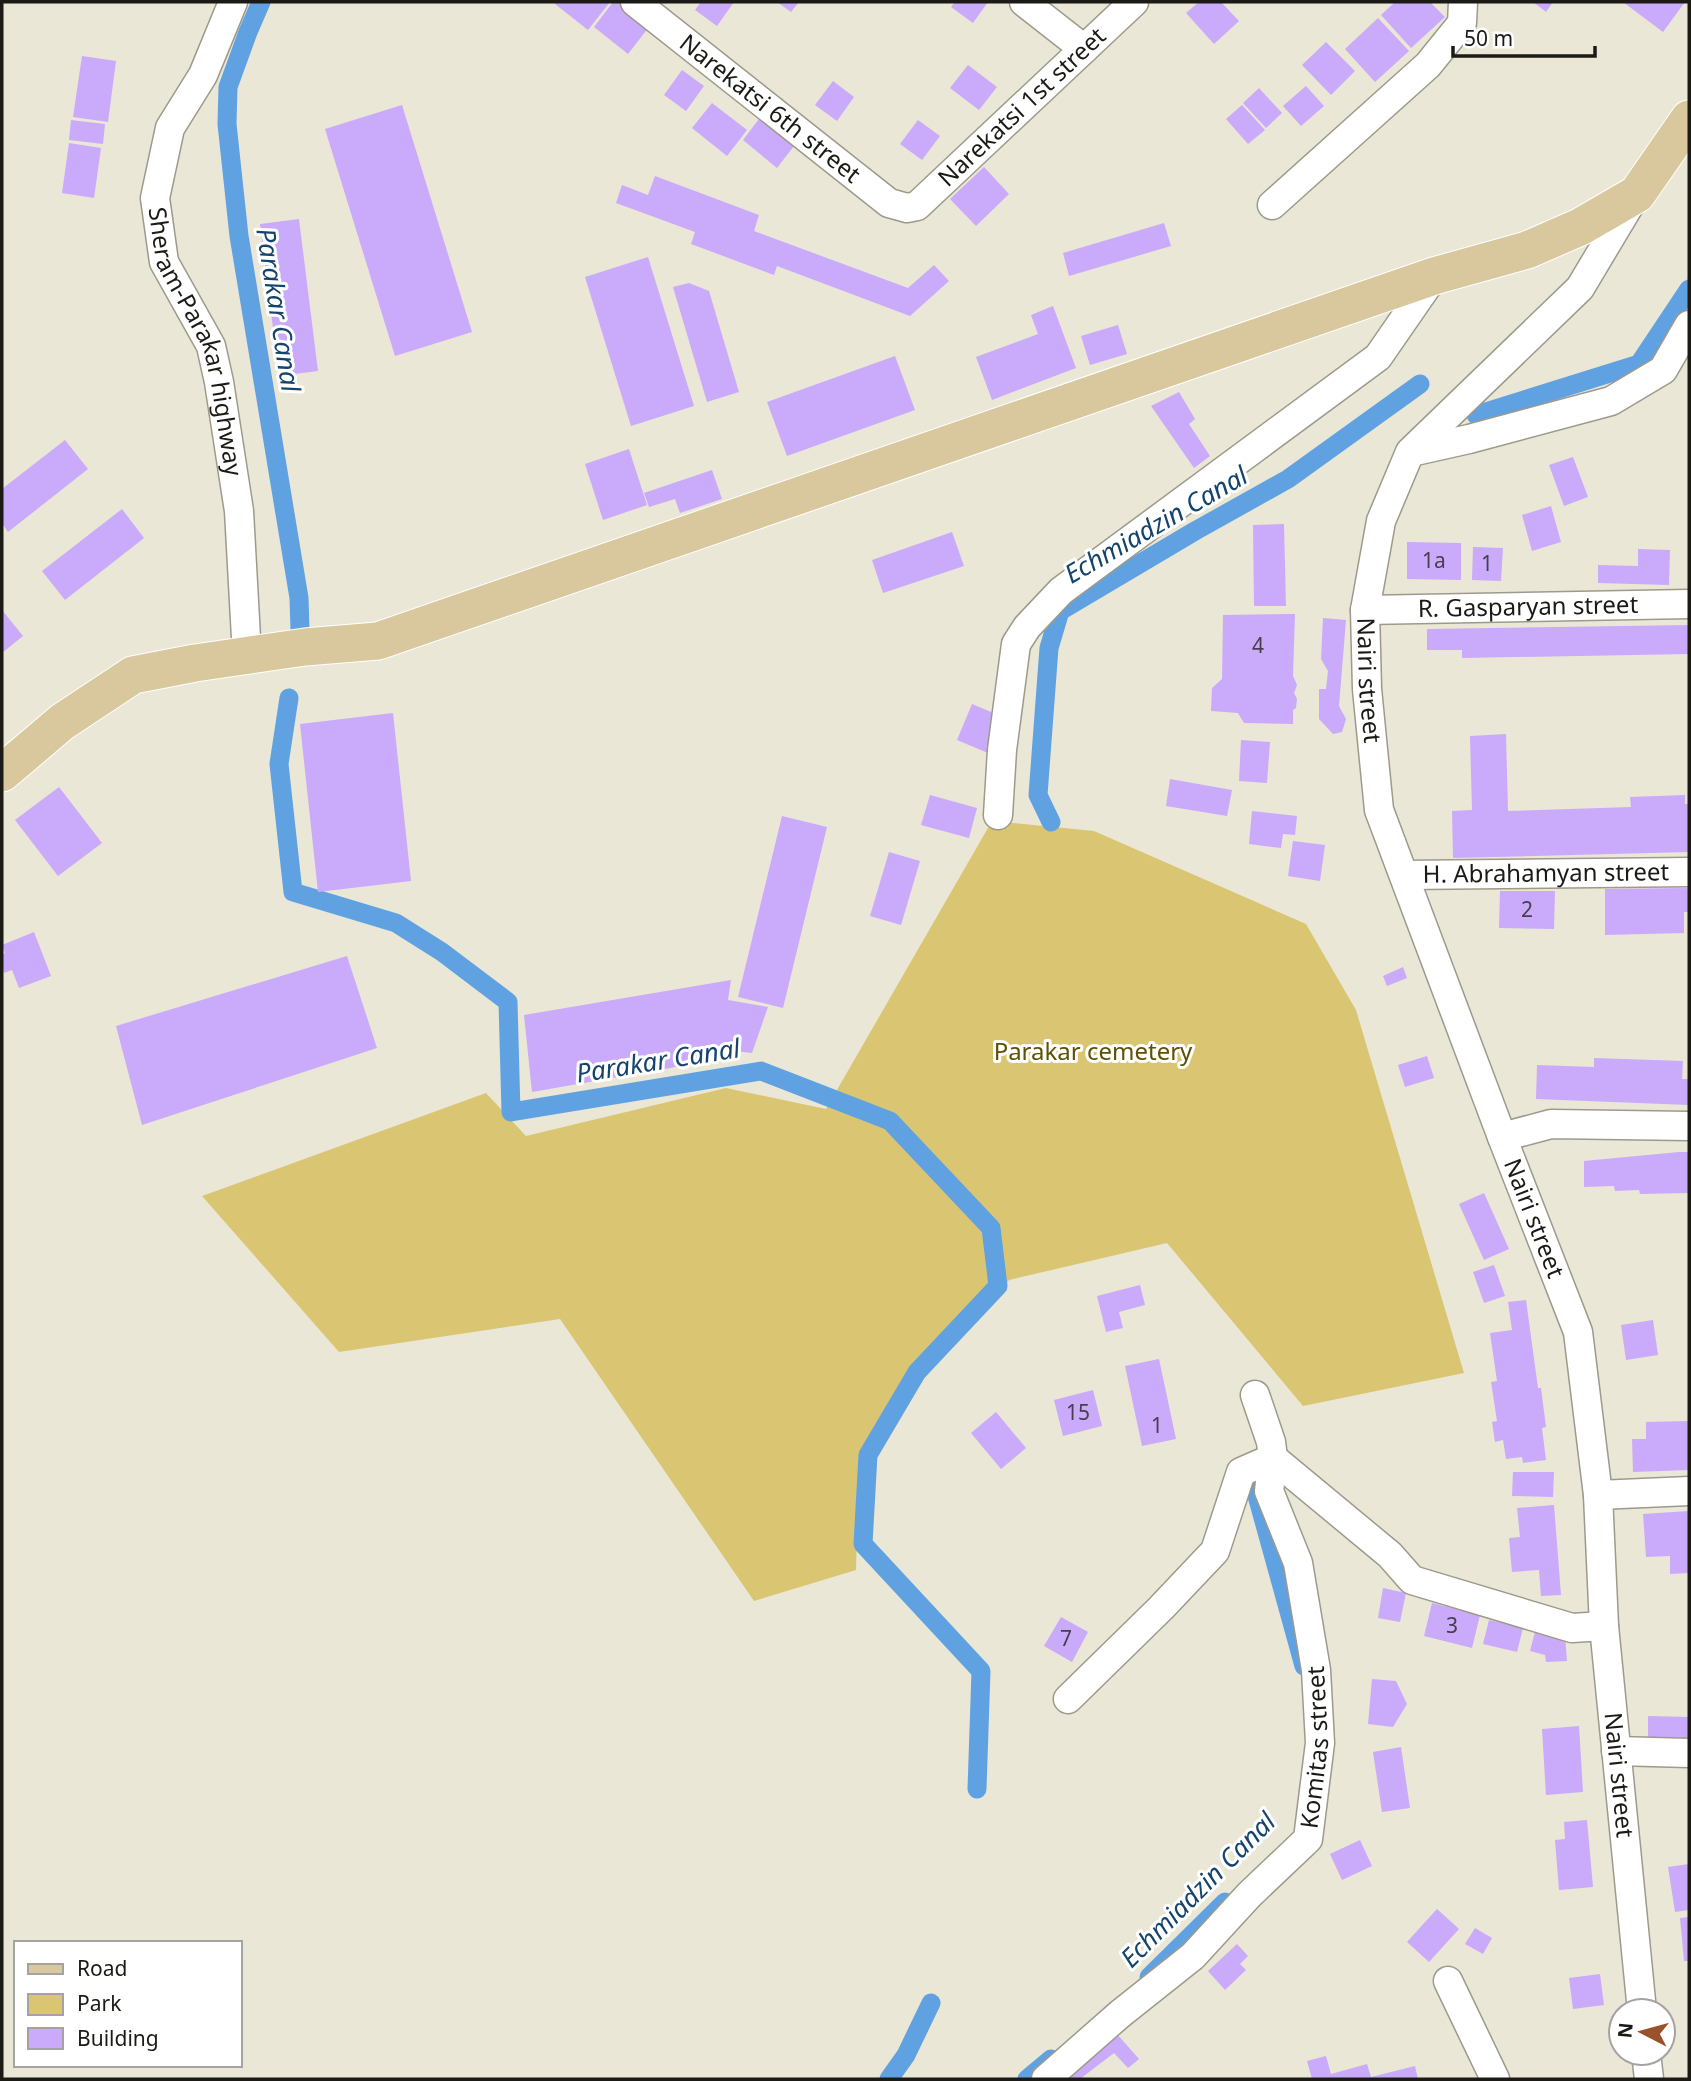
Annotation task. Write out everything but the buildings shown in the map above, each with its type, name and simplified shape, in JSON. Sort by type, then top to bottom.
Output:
[{"type":"main road","points":[[2,774],[62,722],[133,675],[305,647],[378,641],[1434,276],[1527,250],[1580,227],[1637,194],[1689,119]]},
{"type":"street","name":"Sheram-Parakar highway","points":[[233,2],[203,75],[170,128],[155,198],[163,262],[211,346],[219,382],[239,511],[247,656]]},
{"type":"street","name":"Narekatsi 6th street","points":[[635,2],[889,203],[907,208]]},
{"type":"street","points":[[1024,2],[1084,49]]},
{"type":"street","name":"Narekatsi 1st street","points":[[907,208],[917,206],[1134,2]]},
{"type":"street","points":[[1272,205],[1428,65],[1462,23],[1463,2]]},
{"type":"street","points":[[1410,452],[1580,288],[1637,194]]},
{"type":"street","points":[[998,815],[1002,750],[1016,644],[1027,627],[1061,591],[1378,357],[1434,276]]},
{"type":"street","points":[[1410,452],[1611,401],[1663,370],[1689,325]]},
{"type":"street","name":"Nairi street","points":[[1410,452],[1381,520],[1365,610],[1367,689],[1379,810],[1578,1332],[1598,1495],[1604,1626],[1641,1997]]},
{"type":"street","name":"R. Gasparyan street","points":[[1365,610],[1689,604]]},
{"type":"street","name":"H. Abrahamyan street","points":[[1404,875],[1689,872]]},
{"type":"street","points":[[1502,1137],[1552,1125],[1689,1126]]},
{"type":"street","name":"Komitas street","points":[[1046,2079],[1120,2014],[1193,1956],[1249,1895],[1308,1839],[1320,1743],[1316,1670],[1298,1563],[1269,1491],[1273,1458],[1271,1442],[1255,1395]]},
{"type":"street","points":[[1068,1699],[1215,1551],[1241,1472],[1273,1458],[1390,1555],[1412,1580],[1572,1628],[1604,1626]]},
{"type":"street","points":[[1598,1495],[1689,1491]]},
{"type":"street","points":[[1616,1751],[1689,1753]]},
{"type":"street","points":[[1448,1981],[1495,2079]]},
{"type":"green space","name":"Parakar cemetery","points":[[992,821],[1094,831],[1306,924],[1356,1010],[1464,1373],[1303,1406],[1167,1243],[1009,1280],[859,1454],[856,1570],[754,1601],[560,1319],[339,1352],[202,1196],[486,1093],[526,1136],[726,1088],[826,1109]]},
{"type":"waterway","name":"Parakar Canal","points":[[261,2],[228,87],[227,124],[239,236],[299,598],[300,630]]},
{"type":"waterway","name":"Echmiadzin Canal","points":[[1476,415],[1639,364],[1689,289]]},
{"type":"waterway","name":"Echmiadzin Canal","points":[[1051,822],[1038,795],[1049,648],[1060,611],[1288,479],[1420,384]]},
{"type":"waterway","name":"Parakar Canal","points":[[289,698],[279,764],[293,892],[396,923],[442,952],[508,1002],[511,1112],[761,1071],[890,1121],[991,1228],[998,1286],[917,1372],[868,1455],[863,1544],[981,1671],[977,1789]]},
{"type":"waterway","name":"Echmiadzin Canal","points":[[1254,1485],[1304,1666]]},
{"type":"waterway","name":"Echmiadzin Canal","points":[[1149,1977],[1225,1902]]},
{"type":"waterway","name":"Parakar Canal","points":[[889,2079],[906,2055],[931,2003]]},
{"type":"waterway","name":"Echmiadzin Canal","points":[[1027,2079],[1051,2059]]}]
